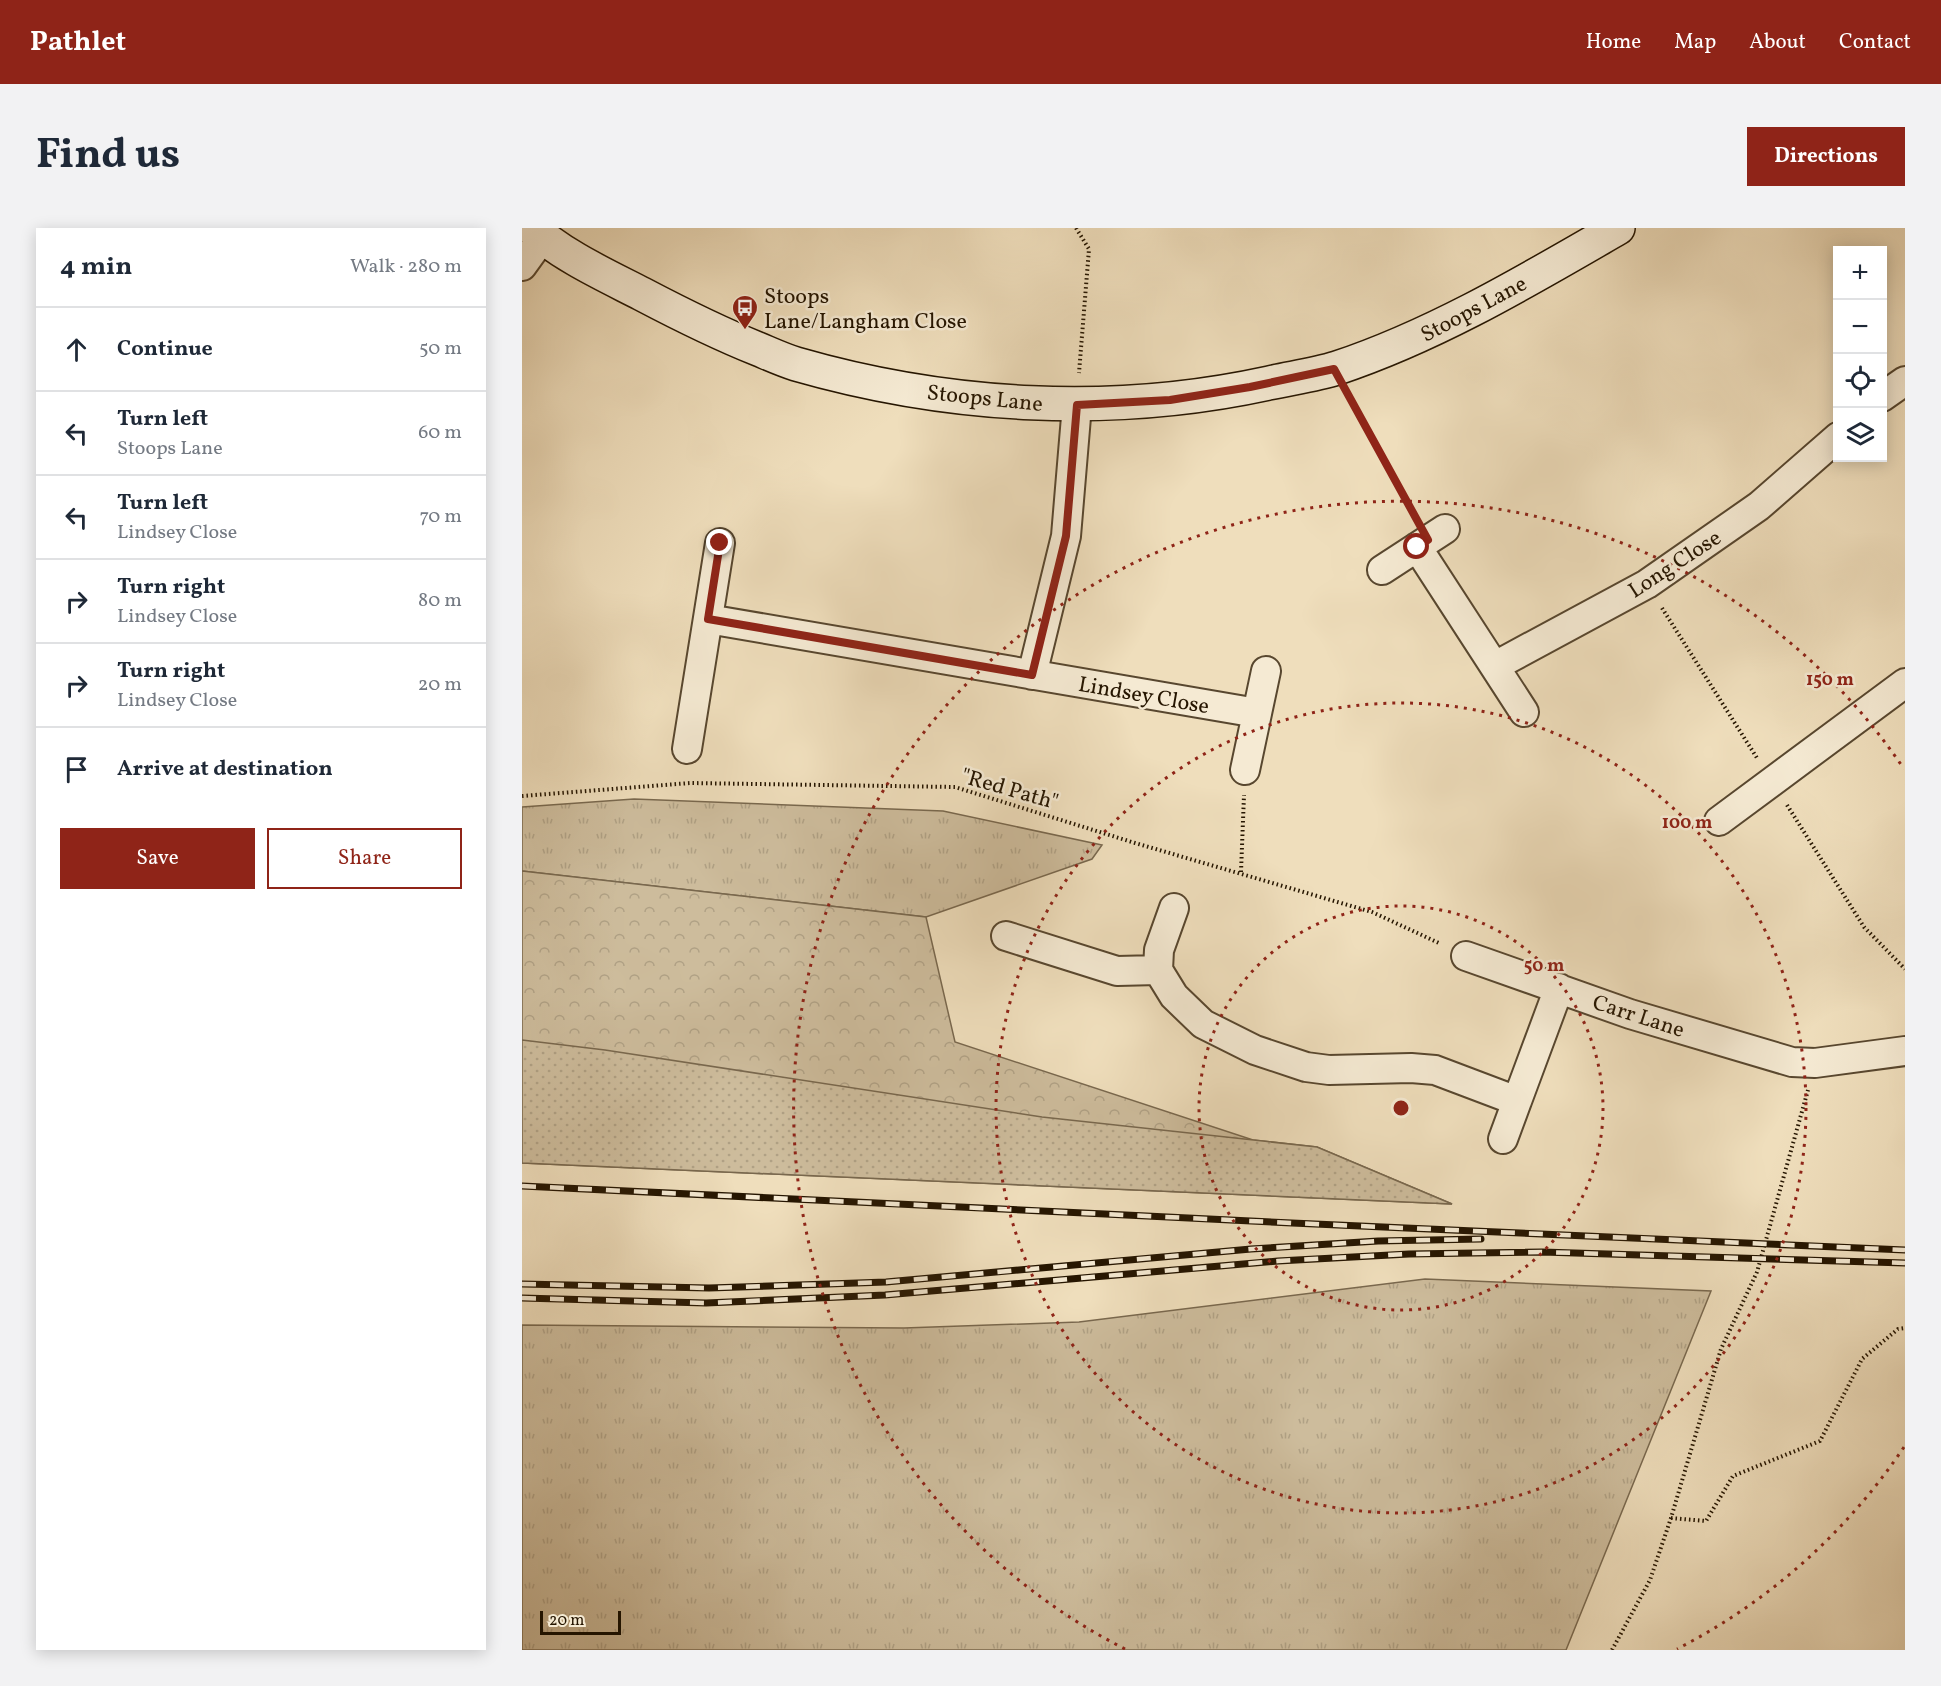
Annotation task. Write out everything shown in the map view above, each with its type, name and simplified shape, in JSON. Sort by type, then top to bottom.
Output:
[{"type":"street","name":"Stoops Lane","points":[[537,233],[600,272],[692,321],[794,363],[941,394],[1008,402],[1077,405],[1170,400],[1250,387],[1334,369],[1408,342],[1541,272],[1618,228]]},
{"type":"street","points":[[522,266],[537,233]]},
{"type":"street","points":[[1887,394],[1905,381]]},
{"type":"street","points":[[1032,675],[1066,536],[1077,405]]},
{"type":"street","name":"Long Close","points":[[1495,666],[1647,584],[1759,506],[1833,441]]},
{"type":"street","points":[[1382,570],[1430,539],[1495,666],[1524,712]]},
{"type":"street","points":[[687,748],[720,543]]},
{"type":"street","name":"Lindsey Close","points":[[708,619],[1257,713]]},
{"type":"street","points":[[1245,770],[1266,671]]},
{"type":"street","points":[[1719,821],[1905,682]]},
{"type":"street","points":[[1174,908],[1159,950],[1158,970],[1174,996],[1203,1024],[1255,1050],[1306,1067],[1329,1070],[1411,1068],[1435,1070],[1517,1101]]},
{"type":"street","points":[[1006,936],[1118,971],[1158,970]]},
{"type":"street","name":"Carr Lane","points":[[1466,956],[1630,1014],[1792,1062],[1815,1064],[1905,1051]]},
{"type":"street","points":[[1503,1139],[1559,988]]},
{"type":"path","points":[[1076,228],[1089,249],[1077,405]]},
{"type":"path","points":[[1334,369],[1430,539]]},
{"type":"path","points":[[1240,872],[1245,770]]},
{"type":"path","name":"\"Red Path\"","points":[[522,796],[690,783],[955,787],[1135,843],[1372,912],[1466,956]]},
{"type":"path","points":[[1612,1650],[1650,1580],[1671,1518],[1721,1349],[1757,1272],[1815,1064]]},
{"type":"path","points":[[1671,1518],[1706,1521],[1733,1476],[1820,1441],[1862,1359],[1898,1329],[1905,1328]]},
{"type":"green space","points":[[634,799],[943,811],[1102,845],[1092,859],[926,917],[522,871],[522,807]]},
{"type":"green space","points":[[522,871],[926,917],[955,1042],[1253,1140],[1317,1147],[1452,1204],[522,1163]]},
{"type":"green space","points":[[522,1040],[605,1050],[1042,1117],[1317,1147],[1452,1204],[522,1163]]},
{"type":"green space","points":[[1425,1279],[1711,1291],[1566,1650],[522,1650],[522,1325],[904,1328],[1079,1322]]},
{"type":"railway","points":[[522,1186],[1905,1250]]},
{"type":"railway","points":[[522,1284],[709,1288],[886,1282],[1251,1249],[1378,1241],[1481,1239]]},
{"type":"railway","points":[[522,1298],[706,1303],[885,1295],[1278,1261],[1409,1254],[1542,1252],[1905,1263]]},
{"type":"place","name":"Stoops Lane/Langham Close","points":[[745,331]]},
{"type":"route","points":[[720,543],[708,619],[1032,675],[1066,536],[1077,405],[1170,400],[1250,387],[1334,369],[1428,540],[1417,547]]}]
